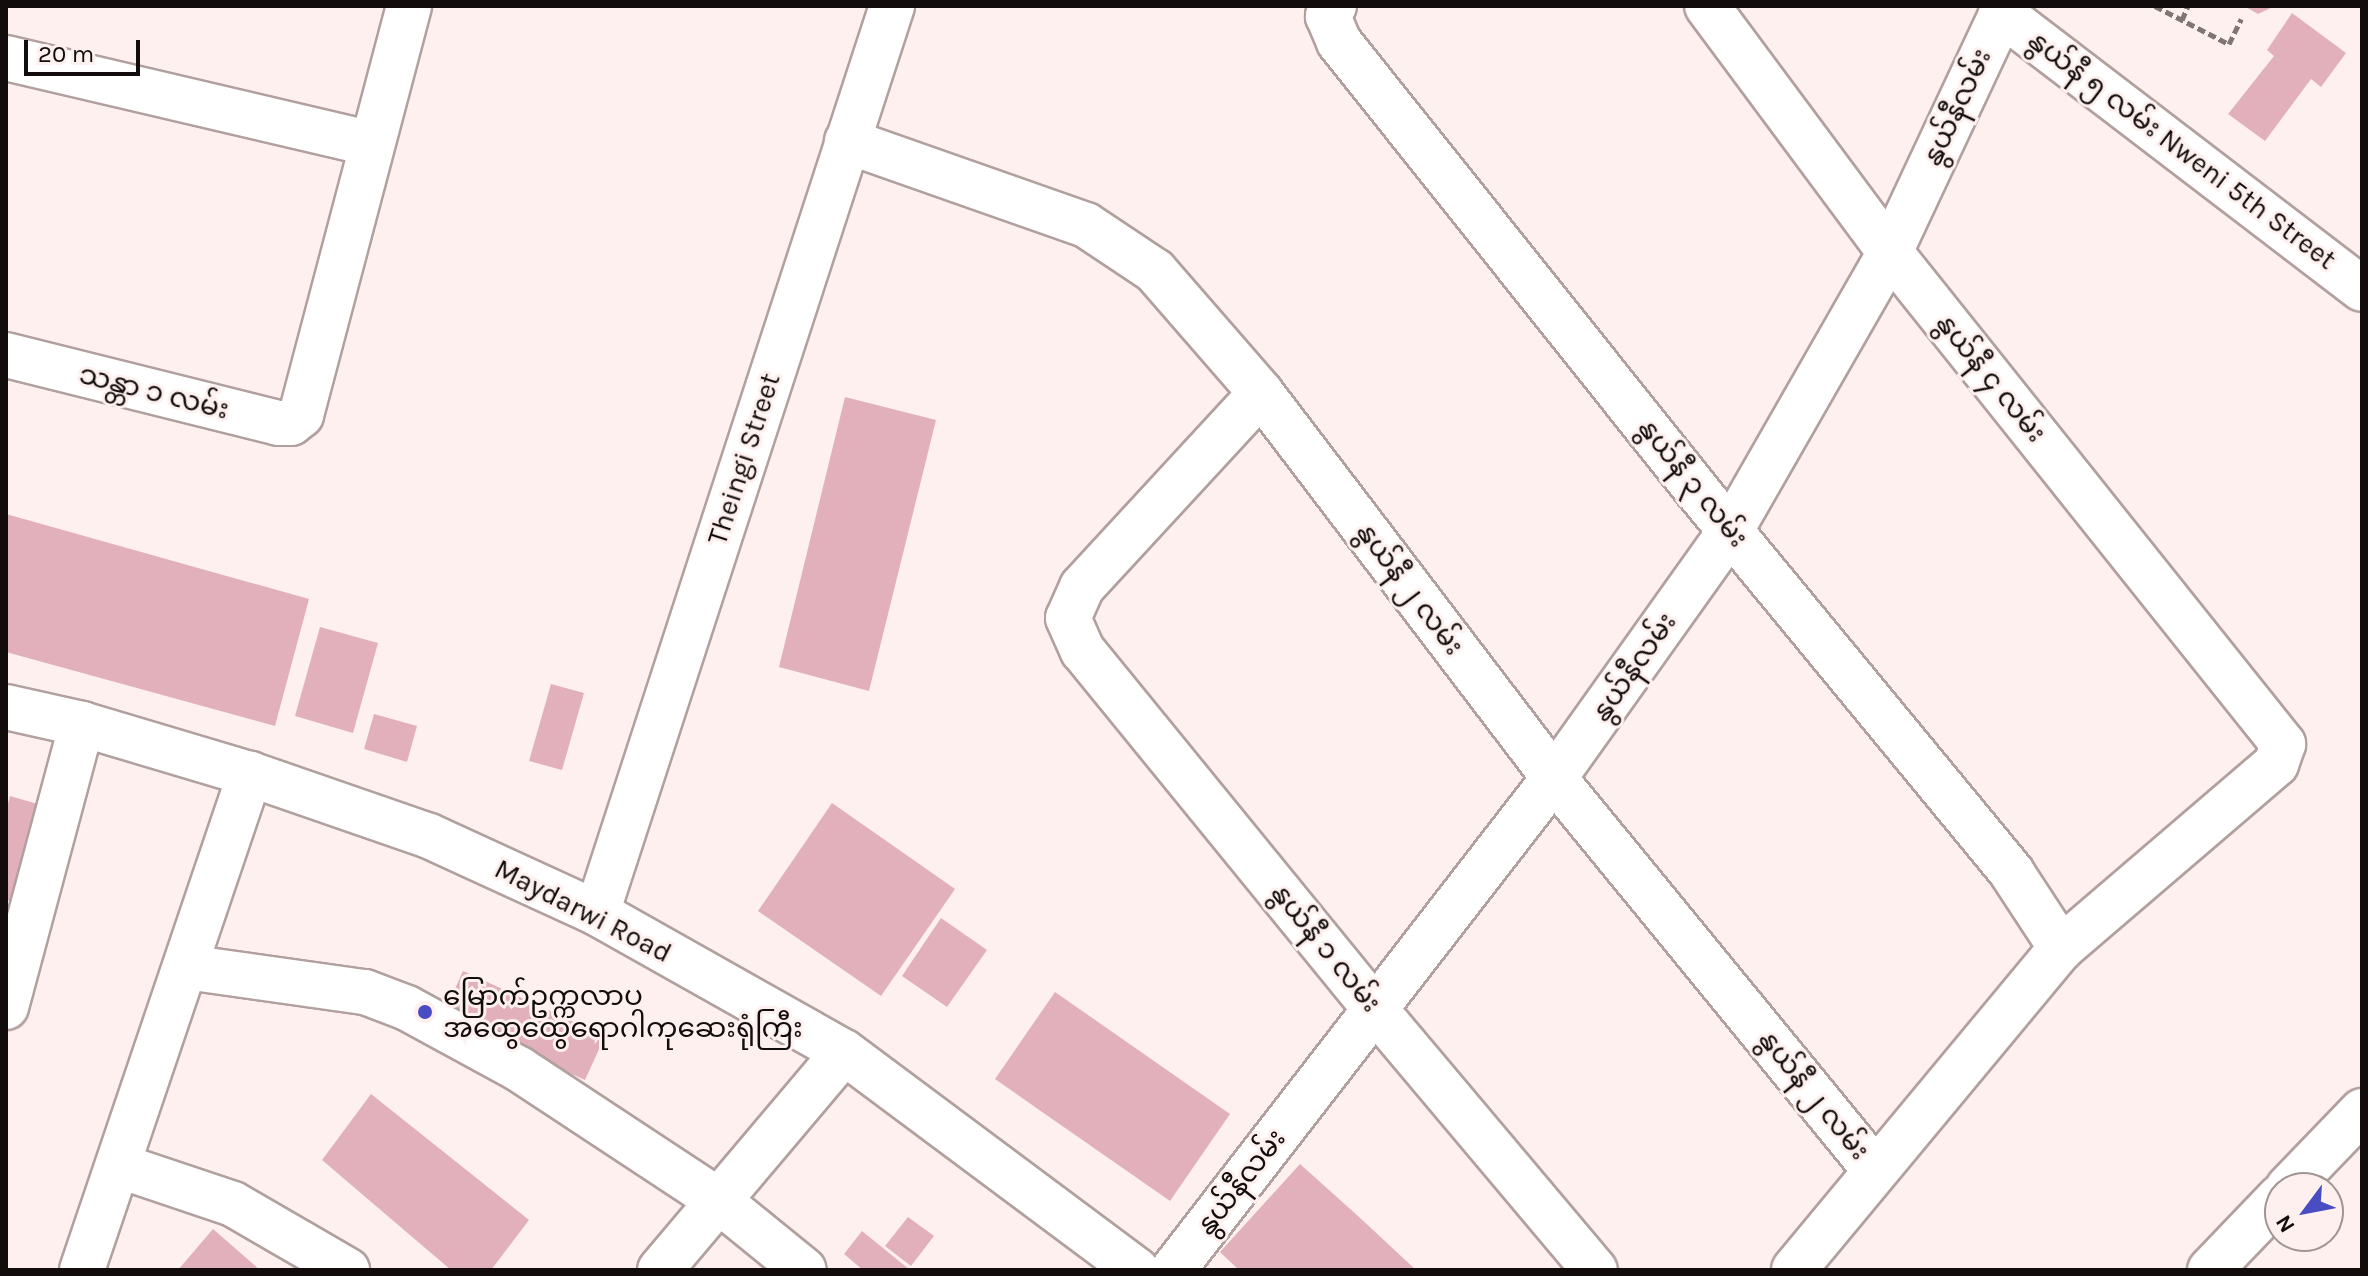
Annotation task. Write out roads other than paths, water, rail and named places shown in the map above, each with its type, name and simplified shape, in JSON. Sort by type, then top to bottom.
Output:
[{"type":"street","points":[[6,58],[372,144],[409,6]]},
{"type":"street","name":"Theingi Street","points":[[597,913],[892,6]]},
{"type":"street","name":"နွယ်နီ ၄ လမ်း","points":[[1707,6],[1890,252],[2283,744],[2276,764],[2061,948]]},
{"type":"street","name":"နွယ်နီလမ်း","points":[[1173,1270],[1554,778],[1731,530],[1890,252],[2003,10]]},
{"type":"street","name":"နွယ်နီ ၅ လမ်း Nweni 5th Street","points":[[2003,10],[2362,289]]},
{"type":"street","name":"နွယ်နီ ၃ လမ်း","points":[[1331,11],[1339,42],[1731,530],[2012,873],[2061,948]]},
{"type":"street","name":"နွယ်နီ ၂ လမ်း","points":[[847,141],[1086,225],[1155,271],[1261,393],[1554,778],[1875,1170]]},
{"type":"street","name":"သန္တာ ၁ လမ်း","points":[[6,355],[278,423],[291,423],[301,415],[372,144]]},
{"type":"street","name":"နွယ်နီ ၁ လမ်း","points":[[1261,393],[1082,587],[1068,618],[1083,651],[1374,1008],[1595,1270]]},
{"type":"street","name":"Maydarwi Road","points":[[6,707],[82,724],[250,774],[429,836],[597,913],[844,1052],[1137,1270]]},
{"type":"street","points":[[6,1007],[82,724]]},
{"type":"street","points":[[82,1270],[120,1166],[250,774]]},
{"type":"street","points":[[1794,1270],[2061,948]]},
{"type":"street","points":[[186,967],[365,992],[407,1008],[519,1069],[719,1201],[804,1270]]},
{"type":"street","points":[[660,1270],[844,1052]]},
{"type":"street","points":[[2303,1172],[2362,1111]]},
{"type":"street","points":[[120,1166],[233,1204],[347,1270]]},
{"type":"street","points":[[2210,1270],[2264,1214]]},
{"type":"place","name":"မြောက်ဥက္ကလာပ အထွေထွေရောဂါကုဆေးရုံကြီး","points":[[425,1012]]}]
